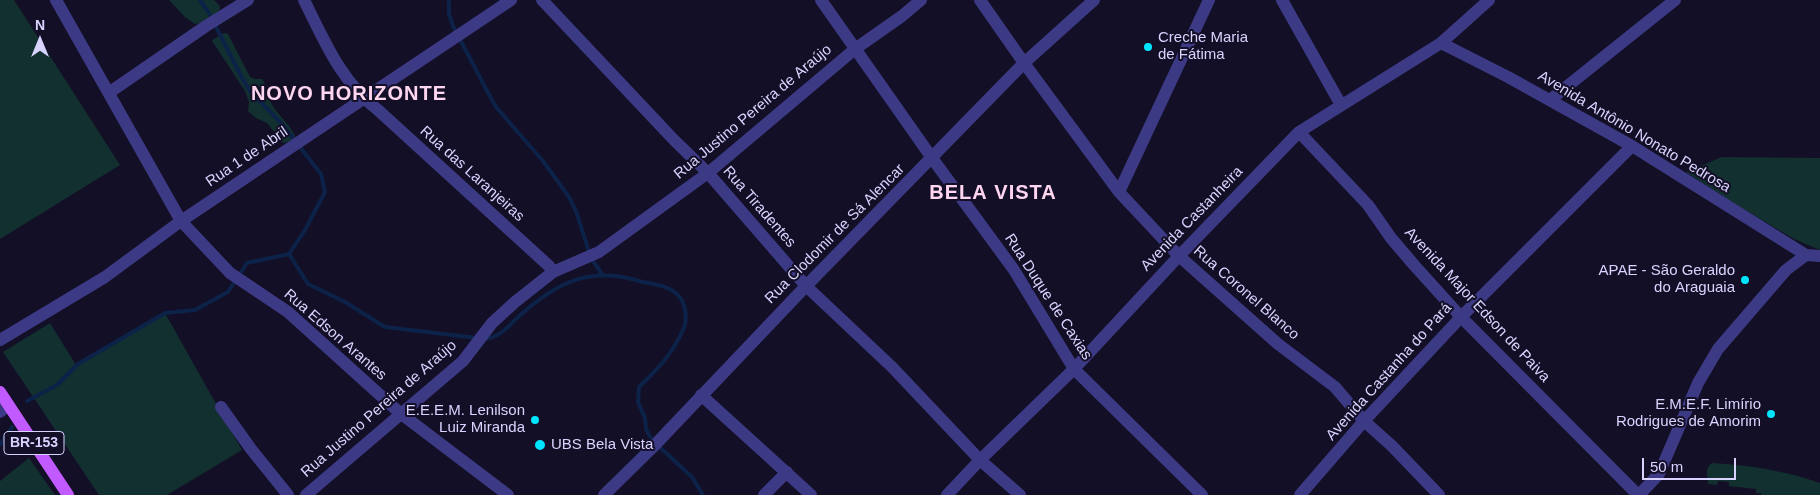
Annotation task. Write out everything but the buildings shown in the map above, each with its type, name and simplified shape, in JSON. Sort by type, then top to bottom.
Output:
[{"type":"main road","name":"BR-153","points":[[0,392],[4,408],[68,495]]},
{"type":"street","name":"Rua Edson Arantes","points":[[56,0],[110,92],[181,220],[230,273],[288,312],[400,413],[508,495]]},
{"type":"street","points":[[110,92],[206,26],[248,0]]},
{"type":"street","name":"Rua das Laranjeiras","points":[[304,0],[339,68],[363,98],[549,266],[553,272]]},
{"type":"street","name":"Rua 1 de Abril","points":[[0,340],[105,277],[181,220],[511,0]]},
{"type":"street","name":"Rua Tiradentes","points":[[542,0],[708,174],[806,286],[892,367],[980,460],[1020,495]]},
{"type":"street","name":"Rua Duque de Caxias","points":[[821,0],[854,49],[1014,270],[1074,370],[1202,495]]},
{"type":"street","name":"Rua Justino Pereira de Araújo","points":[[306,495],[463,360],[499,316],[553,272],[599,252],[708,174],[854,49],[902,16],[921,0]]},
{"type":"street","name":"Rua Coronel Blanco","points":[[980,0],[1119,192],[1179,256],[1278,344],[1335,387],[1364,421],[1392,446],[1439,495]]},
{"type":"street","name":"Rua Clodomir de Sá Alencar","points":[[604,495],[665,435],[806,286],[1024,63],[1094,0]]},
{"type":"street","points":[[1119,192],[1209,0]]},
{"type":"street","points":[[1282,0],[1341,105]]},
{"type":"street","name":"Avenida Castanheira","points":[[947,495],[980,460],[1074,370],[1179,256],[1299,132],[1440,43],[1489,0]]},
{"type":"street","points":[[1550,100],[1675,0]]},
{"type":"street","name":"Avenida Antônio Nonato Pedrosa","points":[[1440,43],[1508,77],[1632,146],[1806,255]]},
{"type":"street","name":"Avenida Major Edson de Paiva","points":[[1299,132],[1368,205],[1391,238],[1461,317],[1638,495]]},
{"type":"street","name":"Avenida Castanha do Pará","points":[[1300,495],[1364,421],[1461,317],[1632,146]]},
{"type":"street","points":[[1638,495],[1659,474],[1698,383],[1718,349],[1786,270],[1806,255],[1820,256]]},
{"type":"street","points":[[701,395],[811,495]]},
{"type":"street","points":[[221,407],[251,449],[288,495]]},
{"type":"street","points":[[764,495],[787,472]]},
{"type":"green space","points":[[0,0],[14,0],[120,165],[0,239]]},
{"type":"green space","points":[[169,0],[214,0],[220,6],[219,13],[201,23],[195,24],[185,17]]},
{"type":"green space","points":[[224,33],[228,34],[250,77],[262,79],[270,101],[296,138],[283,143],[267,123],[256,118],[248,111],[249,102],[245,91],[212,41]]},
{"type":"green space","points":[[1722,157],[1820,158],[1820,250],[1794,239],[1686,172]]},
{"type":"green space","points":[[165,313],[242,450],[167,495],[99,495],[3,352],[50,323],[76,365]]},
{"type":"green space","points":[[29,458],[55,495],[0,495],[0,481]]},
{"type":"green space","points":[[1712,463],[1740,465],[1794,475],[1820,483],[1820,495],[1761,495],[1761,493],[1756,493],[1756,489],[1729,486],[1729,482],[1718,481],[1717,485],[1708,484],[1707,470]]},
{"type":"waterway","points":[[200,0],[210,15],[250,91],[282,124],[321,174],[325,192],[305,230],[289,254]]},
{"type":"waterway","points":[[449,0],[449,14],[453,26],[496,107],[543,161],[569,197],[576,211],[591,258],[602,274]]},
{"type":"waterway","points":[[289,254],[308,284],[345,302],[385,327],[477,338]]},
{"type":"waterway","points":[[27,401],[57,385],[78,364],[165,313],[195,310],[228,292],[247,263],[289,254]]},
{"type":"waterway","points":[[484,339],[494,337],[503,331],[546,295],[560,287],[588,277],[621,277],[660,285],[670,289],[681,298],[686,317],[685,326],[669,354],[639,387],[638,402],[645,418],[646,429],[652,440],[692,477],[703,495]]},
{"type":"waterway","points":[[0,445],[12,427]]},
{"type":"place","name":"Creche Maria de Fátima","points":[[1148,47]]},
{"type":"place","name":"APAE - São Geraldo do Araguaia","points":[[1745,280]]},
{"type":"place","name":"E.M.E.F. Limírio Rodrigues de Amorim","points":[[1771,414]]},
{"type":"place","name":"E.E.E.M. Lenilson Luiz Miranda","points":[[535,420]]},
{"type":"place","name":"UBS Bela Vista","points":[[540,445]]},
{"type":"district","name":"NOVO HORIZONTE","points":[[349,94]]},
{"type":"district","name":"BELA VISTA","points":[[993,193]]}]
